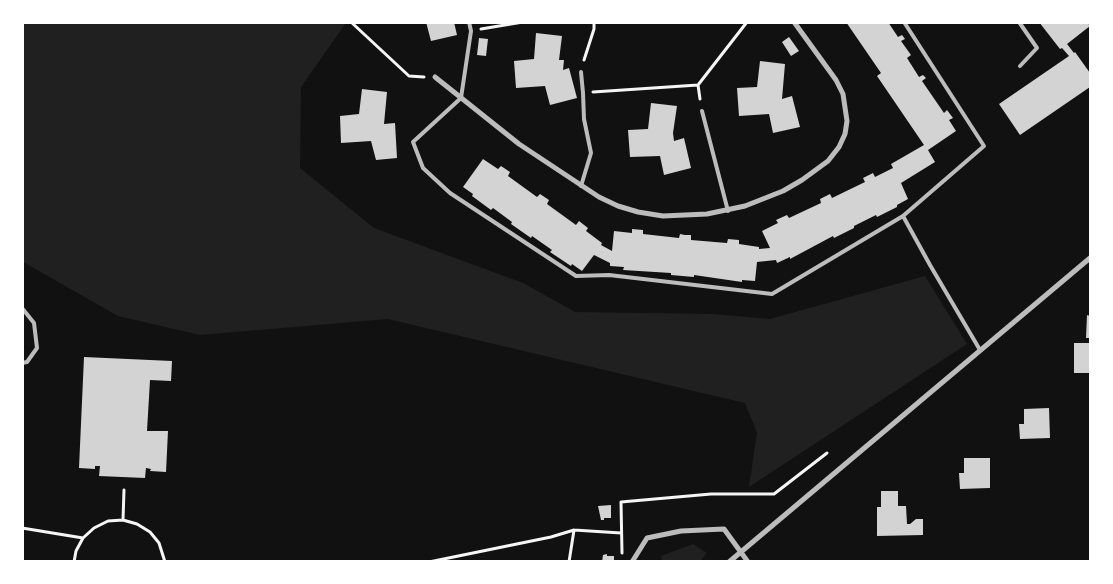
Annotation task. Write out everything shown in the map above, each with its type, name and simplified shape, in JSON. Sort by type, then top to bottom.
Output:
[{"type":"street","points":[[435,77],[518,144],[581,186],[618,206],[638,212],[663,216],[688,216],[728,210],[767,198],[802,180],[836,153],[845,134],[848,121],[843,94],[836,80],[794,22]]},
{"type":"street","points":[[729,562],[1090,258]]},
{"type":"street","points":[[632,562],[647,538],[681,531],[724,529],[742,551],[748,562]]},
{"type":"lane","points":[[469,22],[471,31],[461,98],[412,142],[423,168],[450,193],[576,276],[609,275],[772,294],[903,216],[984,146],[904,22]]},
{"type":"lane","points":[[1019,22],[1037,48],[1020,66]]},
{"type":"lane","points":[[580,72],[584,119],[591,153],[581,186]]},
{"type":"lane","points":[[702,110],[728,210]]},
{"type":"lane","points":[[903,216],[980,350]]},
{"type":"lane","points":[[22,308],[34,323],[37,348],[27,362],[22,363]]},
{"type":"path","points":[[351,22],[409,76],[435,77]]},
{"type":"path","points":[[471,31],[522,22]]},
{"type":"path","points":[[580,72],[594,29],[594,22]]},
{"type":"path","points":[[583,93],[698,85],[747,22]]},
{"type":"path","points":[[623,562],[621,502],[711,494],[774,494],[827,453]]},
{"type":"path","points":[[123,520],[124,490]]},
{"type":"path","points":[[74,562],[76,551],[83,538],[94,528],[108,522],[123,520],[137,524],[150,532],[159,543],[165,562]]},
{"type":"path","points":[[22,528],[83,538]]},
{"type":"path","points":[[429,562],[551,537],[574,530],[621,533]]},
{"type":"path","points":[[569,562],[574,530]]},
{"type":"shaded area","points":[[23,22],[346,23],[301,87],[300,168],[374,228],[523,283],[575,312],[713,314],[770,319],[925,276],[967,344],[749,487],[757,433],[745,403],[388,319],[200,335],[118,316],[23,262]]},
{"type":"shaded area","points":[[693,544],[707,553],[700,561],[662,561],[661,556]]},
{"type":"building","points":[[426,22],[454,22],[457,35],[431,41]]},
{"type":"building","points":[[846,22],[888,22],[898,37],[902,35],[905,39],[901,41],[911,55],[907,58],[919,77],[923,75],[926,78],[922,81],[944,113],[947,110],[953,118],[949,120],[956,131],[928,150],[935,162],[901,183],[908,199],[897,205],[897,207],[877,217],[876,215],[854,226],[854,228],[834,238],[833,236],[790,259],[790,257],[777,263],[776,260],[757,262],[755,281],[742,280],[742,282],[694,275],[694,277],[671,275],[671,273],[623,270],[624,267],[610,266],[610,263],[594,255],[582,271],[550,252],[552,250],[511,224],[512,222],[493,208],[491,210],[463,187],[483,159],[498,169],[501,166],[510,172],[508,176],[537,197],[540,194],[549,200],[547,204],[576,225],[579,221],[588,228],[586,231],[602,243],[601,245],[612,251],[614,231],[632,233],[632,229],[643,230],[643,234],[679,238],[680,234],[691,235],[691,240],[727,243],[728,239],[739,240],[739,244],[759,247],[759,249],[770,248],[762,231],[778,223],[776,220],[787,215],[789,218],[821,203],[820,199],[830,194],[832,198],[865,182],[863,178],[873,173],[875,177],[893,168],[891,164],[924,145],[877,76],[881,73]]},
{"type":"building","points":[[1039,22],[1087,22],[1090,26],[1067,44],[1090,73],[1090,87],[1020,135],[999,104],[1069,56],[1062,48],[1060,49]]},
{"type":"building","points":[[536,33],[562,36],[559,60],[564,60],[563,70],[569,68],[577,98],[550,105],[545,86],[516,88],[514,61],[534,59]]},
{"type":"building","points":[[789,37],[799,51],[791,56],[782,42]]},
{"type":"building","points":[[479,38],[488,39],[486,56],[477,55]]},
{"type":"building","points":[[760,61],[785,64],[782,99],[792,96],[800,127],[773,133],[769,114],[739,116],[737,88],[757,87]]},
{"type":"building","points":[[362,89],[387,92],[384,124],[395,123],[397,158],[376,160],[371,141],[341,143],[340,116],[359,114]]},
{"type":"building","points":[[651,103],[677,106],[673,133],[674,141],[684,138],[691,168],[664,175],[660,156],[630,157],[628,130],[648,129]]},
{"type":"building","points":[[1087,315],[1090,316],[1090,338],[1086,338]]},
{"type":"building","points":[[1074,343],[1090,343],[1090,373],[1074,373]]},
{"type":"building","points":[[84,357],[172,361],[171,381],[150,380],[147,431],[168,431],[166,472],[150,471],[151,469],[146,468],[145,478],[99,476],[100,466],[95,466],[95,469],[79,468]]},
{"type":"building","points":[[1049,408],[1050,438],[1020,439],[1019,424],[1024,424],[1024,409]]},
{"type":"building","points":[[964,458],[990,458],[990,488],[960,489],[959,473],[964,473]]},
{"type":"building","points":[[881,491],[898,491],[898,506],[906,506],[907,524],[916,519],[923,519],[923,535],[877,536],[877,507],[881,507]]},
{"type":"building","points":[[611,505],[611,518],[601,520],[598,506]]},
{"type":"building","points":[[607,554],[607,556],[614,556],[614,562],[602,562],[603,555]]}]
